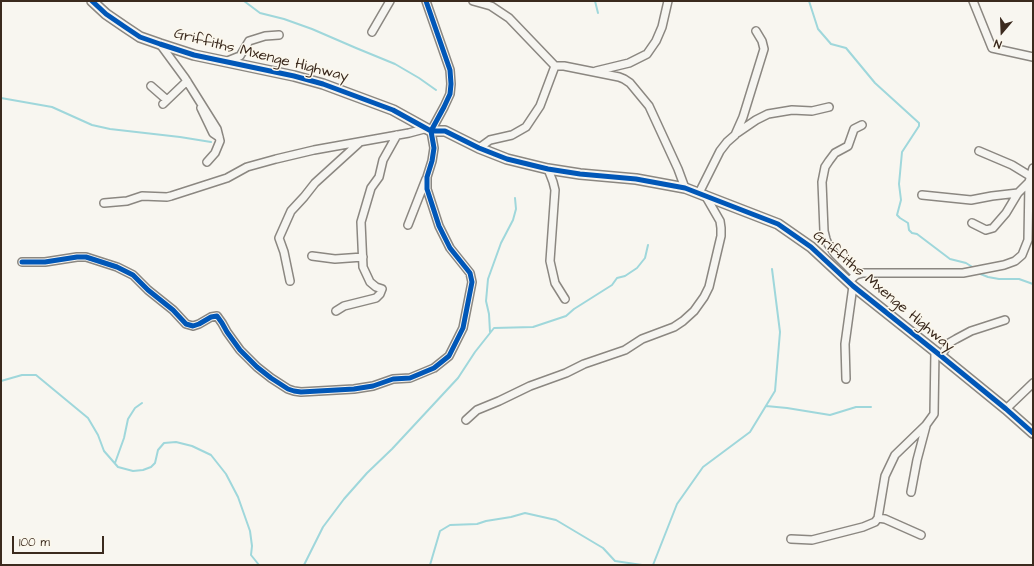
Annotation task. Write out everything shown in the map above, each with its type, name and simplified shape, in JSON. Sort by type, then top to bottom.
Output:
[{"type":"street","name":"Griffiths Mxenge Highway","points":[[92,1],[106,14],[125,27],[140,36],[160,44],[224,62],[294,76],[323,84],[393,110],[431,131],[445,131],[479,148],[507,159],[548,169],[580,174],[636,179],[685,188],[778,224],[811,246],[851,284],[1006,409],[1033,433]]},
{"type":"street","points":[[372,32],[390,1]]},
{"type":"street","points":[[408,225],[432,161],[434,148],[431,131],[450,94],[450,70],[426,1]]},
{"type":"street","points":[[474,1],[491,6],[509,18],[555,66],[564,66],[624,79],[634,87],[649,106],[678,169],[685,188]]},
{"type":"street","points":[[593,72],[629,63],[647,54],[656,41],[662,27],[668,1]]},
{"type":"street","points":[[973,1],[992,48],[1033,57]]},
{"type":"street","points":[[735,135],[743,117],[764,49],[762,41],[756,31]]},
{"type":"street","points":[[224,62],[240,56],[249,41],[264,36],[280,36]]},
{"type":"street","points":[[160,44],[188,82],[218,128],[219,139],[215,153],[207,162]]},
{"type":"street","points":[[479,148],[490,140],[512,135],[526,127],[540,106],[555,66]]},
{"type":"street","points":[[151,86],[166,102],[188,82]]},
{"type":"street","points":[[466,420],[477,410],[530,386],[566,373],[584,364],[624,350],[642,339],[674,327],[683,321],[694,311],[710,287],[721,236],[721,228],[720,221],[702,194],[720,151],[735,135],[764,116],[792,110],[812,110],[829,107]]},
{"type":"street","points":[[856,275],[835,254],[826,239],[824,231],[822,182],[825,167],[829,161],[836,153],[848,146],[854,129],[862,125]]},
{"type":"street","points":[[104,203],[127,201],[142,196],[171,196],[227,178],[247,167],[314,150],[359,143],[424,129],[431,131]]},
{"type":"street","points":[[336,311],[344,306],[376,298],[382,289],[376,287],[370,282],[363,267],[361,222],[371,188],[379,177],[383,160],[397,135]]},
{"type":"street","points":[[211,142],[219,139]]},
{"type":"street","points":[[290,281],[284,252],[279,238],[291,211],[315,183],[359,143]]},
{"type":"street","points":[[979,151],[1006,162],[1029,179]]},
{"type":"street","points":[[972,223],[986,230],[993,228],[1006,213],[1029,179],[1033,168]]},
{"type":"street","points":[[548,169],[553,182],[554,190],[550,261],[555,283],[565,299]]},
{"type":"street","points":[[22,262],[86,257],[117,267],[133,275],[148,290],[174,310],[186,324],[193,326],[211,317],[217,316],[240,350],[271,378],[288,389],[301,392],[354,389],[373,386],[393,379],[410,378],[434,368],[449,356],[463,328],[472,277],[450,248],[439,226],[427,189],[427,177]]},
{"type":"street","points":[[846,379],[845,344],[851,284],[856,275],[872,272],[922,274],[963,273],[1004,265],[1016,261],[1022,255],[1028,240],[1029,179]]},
{"type":"street","points":[[922,195],[971,200],[992,196],[1018,194]]},
{"type":"street","points":[[312,256],[335,259],[363,258]]},
{"type":"street","points":[[791,539],[812,540],[864,528],[875,522],[878,518],[884,476],[895,455],[926,426],[934,414],[938,354],[949,343],[956,339],[972,331],[1005,320]]},
{"type":"street","points":[[1006,409],[1033,383]]},
{"type":"street","points":[[911,492],[916,460],[926,426]]},
{"type":"street","points":[[878,518],[885,519],[921,535]]},
{"type":"waterway","points":[[244,1],[260,13],[284,19],[312,29],[395,64],[436,90]]},
{"type":"waterway","points":[[595,1],[598,13]]},
{"type":"waterway","points":[[809,1],[818,29],[831,44],[846,48],[875,83],[919,123],[919,126],[902,152],[899,184],[901,200],[897,215],[908,223],[909,230],[912,233],[917,234],[950,259],[966,263],[974,268]]},
{"type":"waterway","points":[[1,98],[52,107],[92,125],[110,129],[211,142]]},
{"type":"waterway","points":[[490,332],[489,314],[486,301],[488,279],[501,243],[513,220],[516,209],[515,198]]},
{"type":"waterway","points":[[304,565],[323,527],[344,499],[458,378],[475,352],[494,328],[533,327],[566,316],[574,309],[612,285],[617,278],[625,276],[637,268],[645,258],[648,245]]},
{"type":"waterway","points":[[653,565],[677,504],[703,467],[750,432],[775,391],[780,332],[772,269]]},
{"type":"waterway","points":[[978,273],[999,279],[1019,279],[1033,284]]},
{"type":"waterway","points":[[1,381],[22,375],[36,375],[88,418],[98,435],[104,451],[118,467],[133,471],[151,467],[155,463],[158,450],[164,443],[176,442],[192,446],[211,455],[226,474],[238,497],[250,531],[252,546],[251,555],[259,565]]},
{"type":"waterway","points":[[115,463],[124,438],[128,419],[135,408],[142,403]]},
{"type":"waterway","points":[[766,406],[830,415],[856,407],[871,407]]},
{"type":"waterway","points":[[430,565],[440,531],[450,525],[477,524],[525,513],[556,520],[603,548],[615,561],[642,565]]},
{"type":"cycle path","points":[[92,1],[106,14],[140,37],[194,55],[294,76],[323,84],[393,110],[431,131],[445,131],[479,148],[507,159],[548,169],[580,174],[636,179],[685,188],[778,224],[811,247],[853,286],[1006,409],[1033,433]]},
{"type":"cycle path","points":[[22,262],[45,262],[86,257],[117,267],[133,275],[148,290],[173,310],[186,324],[193,326],[211,317],[217,316],[240,350],[257,367],[271,378],[288,389],[294,391],[301,392],[354,389],[373,386],[393,379],[410,378],[434,368],[449,356],[463,328],[472,282],[470,273],[450,248],[439,226],[427,189],[427,177],[434,148],[431,131],[450,94],[451,84],[450,70],[426,1]]}]
